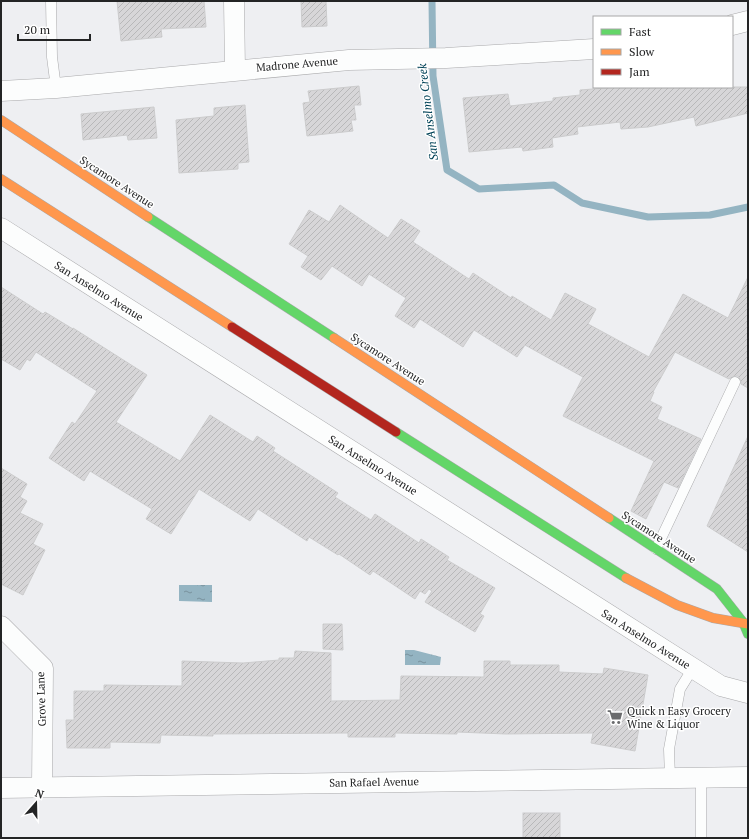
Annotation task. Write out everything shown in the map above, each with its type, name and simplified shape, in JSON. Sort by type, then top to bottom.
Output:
[{"type":"street","points":[[234,1],[235,70]]},
{"type":"street","points":[[733,25],[748,21]]},
{"type":"street","name":"Madrone Avenue","points":[[1,91],[56,88],[349,60],[446,58],[593,49]]},
{"type":"street","name":"Sycamore Avenue","points":[[1,120],[717,589],[746,623],[748,634]]},
{"type":"street","points":[[1,179],[614,571],[677,606],[713,618],[746,623]]},
{"type":"street","name":"San Anselmo Avenue","points":[[1,228],[721,686],[748,693]]},
{"type":"street","name":"Grove Lane","points":[[1,626],[43,668],[42,787]]},
{"type":"street","name":"San Rafael Avenue","points":[[1,788],[748,777]]},
{"type":"lane","points":[[52,1],[52,57],[56,88]]},
{"type":"lane","points":[[656,549],[735,382]]},
{"type":"lane","points":[[670,778],[669,749],[680,688],[693,668]]},
{"type":"lane","points":[[701,777],[701,838]]},
{"type":"water","points":[[179,585],[212,585],[212,602],[179,601]]},
{"type":"water","points":[[405,650],[414,650],[441,657],[440,665],[405,665]]},
{"type":"building","points":[[117,1],[204,1],[206,27],[161,29],[162,37],[121,41]]},
{"type":"building","points":[[301,1],[326,1],[327,26],[302,27]]},
{"type":"building","points":[[359,86],[361,105],[354,105],[356,120],[351,120],[353,131],[307,136],[303,103],[310,102],[308,91]]},
{"type":"building","points":[[748,87],[748,113],[696,126],[694,117],[648,127],[621,129],[620,122],[577,127],[578,134],[552,138],[553,147],[523,151],[522,147],[469,152],[463,98],[508,94],[510,106],[553,101],[553,98],[580,95],[580,90],[605,88]]},
{"type":"building","points":[[245,105],[249,162],[238,163],[238,169],[179,173],[176,120],[214,116],[214,108]]},
{"type":"building","points":[[154,107],[157,138],[128,140],[127,135],[83,140],[81,114]]},
{"type":"building","points":[[340,205],[388,238],[401,219],[420,231],[413,242],[469,279],[473,273],[511,298],[512,296],[551,320],[565,293],[596,309],[588,324],[649,357],[683,294],[728,318],[748,277],[748,388],[741,384],[738,376],[734,376],[729,379],[675,352],[653,392],[650,401],[662,407],[657,419],[701,439],[678,488],[664,482],[646,519],[631,511],[654,461],[563,416],[583,377],[525,345],[517,357],[474,330],[463,347],[420,319],[414,328],[395,316],[406,298],[369,274],[362,286],[332,266],[321,280],[301,267],[308,256],[289,244],[309,210],[329,222]]},
{"type":"building","points":[[1,287],[43,314],[45,312],[73,328],[147,375],[116,422],[180,461],[210,415],[253,442],[257,436],[275,448],[273,451],[338,493],[335,497],[371,520],[375,514],[419,543],[421,539],[449,557],[447,560],[495,588],[480,614],[484,616],[475,632],[425,602],[432,591],[429,589],[425,594],[420,591],[415,599],[373,571],[370,575],[339,554],[338,555],[309,537],[307,541],[258,509],[250,521],[199,489],[171,534],[146,519],[152,509],[90,471],[84,481],[49,458],[72,422],[75,424],[97,391],[36,352],[30,361],[27,359],[20,370],[1,359]]},
{"type":"building","points":[[748,436],[748,552],[707,526]]},
{"type":"building","points":[[1,468],[27,484],[20,497],[27,501],[20,513],[43,524],[33,544],[45,550],[23,595],[1,584]]},
{"type":"building","points":[[323,624],[342,624],[343,650],[323,649]]},
{"type":"building","points":[[295,651],[331,653],[331,701],[400,700],[401,676],[484,677],[484,661],[510,661],[510,665],[559,665],[559,672],[603,674],[604,668],[648,675],[635,751],[591,743],[593,733],[506,734],[457,732],[457,734],[395,733],[395,737],[348,737],[348,733],[213,734],[213,736],[161,735],[160,743],[110,742],[110,748],[67,748],[66,720],[74,720],[74,691],[104,691],[104,685],[182,686],[182,661],[243,663],[279,660],[279,658],[294,658]]},
{"type":"building","points":[[523,813],[560,813],[560,838],[523,838]]},
{"type":"waterway","name":"San Anselmo Creek","points":[[432,1],[433,76],[447,170],[479,189],[554,185],[582,203],[648,217],[710,215],[748,207]]},
{"type":"traffic: fast","points":[[148,217],[334,338]]},
{"type":"traffic: fast","points":[[396,432],[626,578]]},
{"type":"traffic: fast","points":[[609,518],[717,589],[743,622],[748,634]]},
{"type":"traffic: slow","points":[[1,120],[148,217]]},
{"type":"traffic: slow","points":[[1,179],[232,327]]},
{"type":"traffic: slow","points":[[334,338],[609,518]]},
{"type":"traffic: slow","points":[[626,578],[677,605],[713,618],[748,624]]},
{"type":"traffic: jam","points":[[232,327],[396,432]]},
{"type":"place","name":"Quick n Easy Grocery Wine & Liquor","points":[[615,717]]}]
